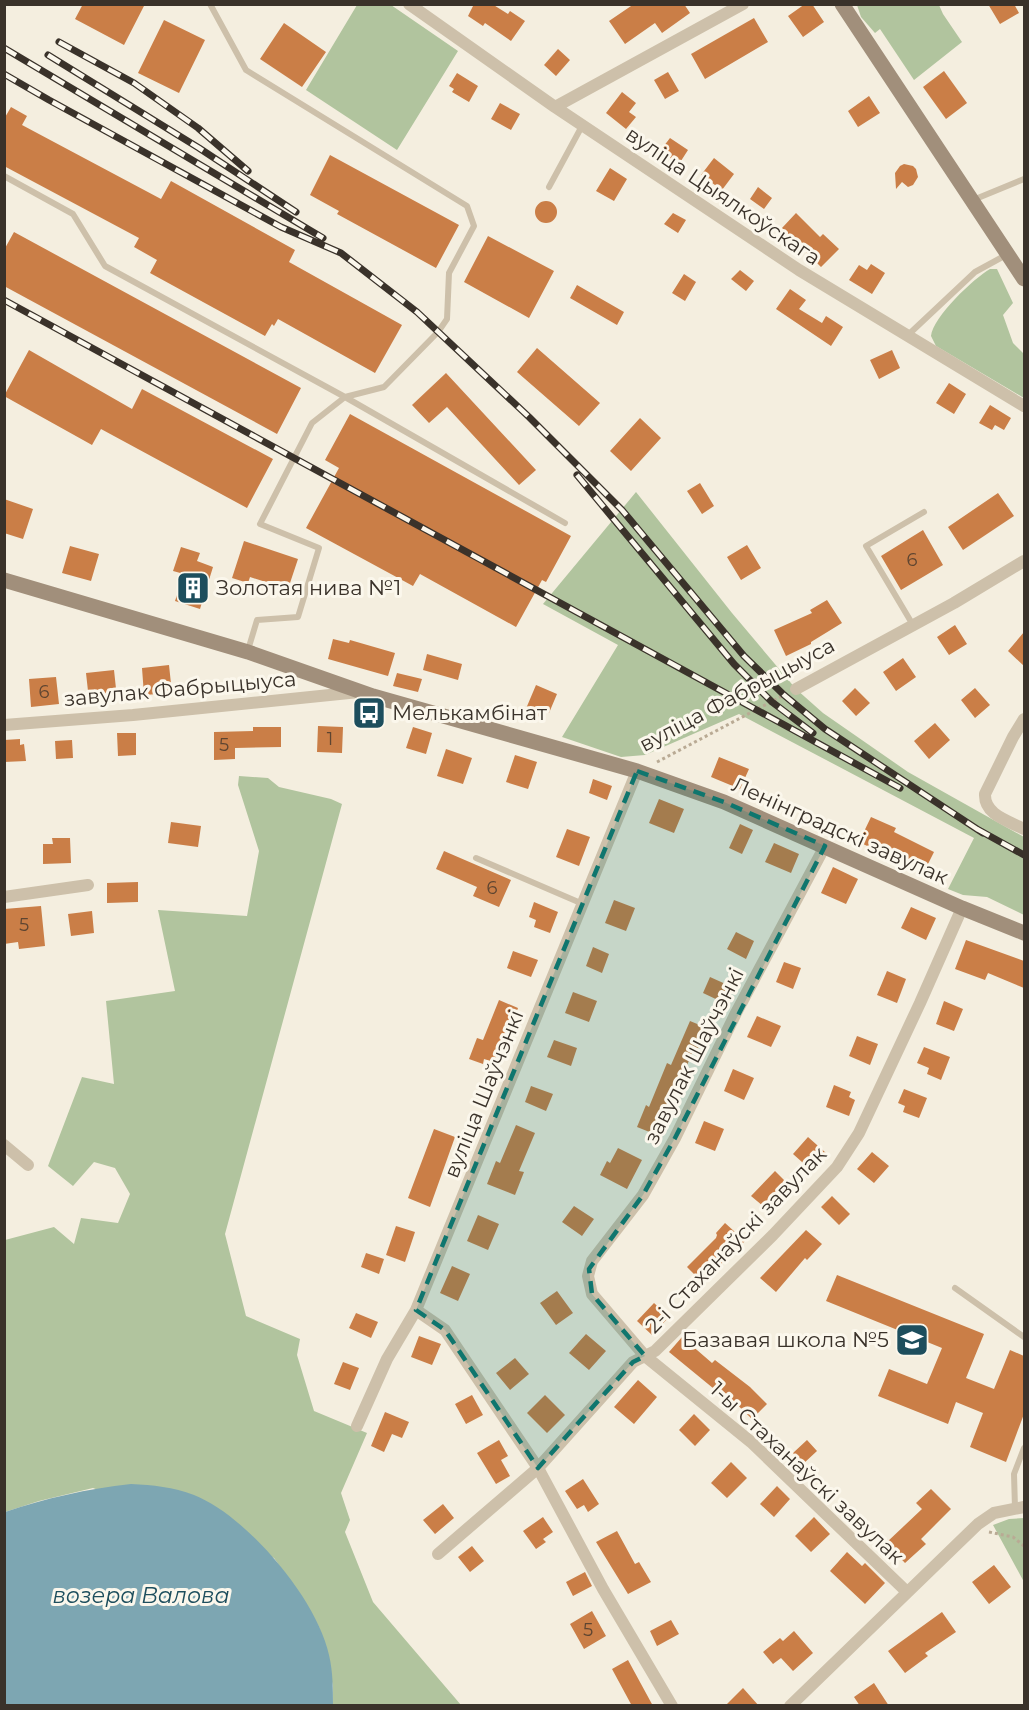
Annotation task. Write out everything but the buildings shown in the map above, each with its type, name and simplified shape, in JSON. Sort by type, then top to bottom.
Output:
[{"type":"street","name":"вуліца Цыялкоўскага","points":[[409,4],[582,126],[799,270],[1024,406]]},
{"type":"street","points":[[555,107],[743,4]]},
{"type":"street","points":[[842,4],[1009,253],[1024,279]]},
{"type":"street","name":"вуліца Фабрыцыуса","points":[[796,689],[1024,561]]},
{"type":"street","name":"вуліца Фабрыцыуса","points":[[4,580],[248,652],[360,692],[638,771]]},
{"type":"street","name":"завулак Фабрыцыуса","points":[[4,725],[133,715],[360,692]]},
{"type":"street","points":[[1024,719],[985,794],[985,803],[989,810],[1024,830]]},
{"type":"street","name":"Ленінградскі завулак","points":[[638,771],[724,802],[962,908],[1024,933]]},
{"type":"street","name":"вуліца Шаўчэнкі","points":[[357,1426],[387,1359],[416,1310],[638,771]]},
{"type":"street","name":"завулак Шаўчэнкі","points":[[588,1276],[592,1261],[643,1195],[675,1138],[736,1013],[825,846]]},
{"type":"street","points":[[4,897],[88,885]]},
{"type":"street","name":"2-і Стаханаўскі завулак","points":[[438,1554],[538,1468],[633,1362],[655,1351],[773,1235],[837,1167],[859,1133],[962,908]]},
{"type":"street","points":[[4,1145],[28,1165]]},
{"type":"street","name":"1-ы Стаханаўскі завулак","points":[[588,1276],[592,1294],[645,1356],[751,1442],[907,1592]]},
{"type":"street","points":[[416,1310],[445,1330],[538,1468],[603,1590],[672,1706]]},
{"type":"street","points":[[789,1706],[978,1524],[994,1513],[1020,1508]]},
{"type":"lane","points":[[210,4],[246,70],[467,206],[474,226],[449,273],[447,319],[438,332],[384,387],[345,397],[312,423],[260,524],[319,548],[298,617],[257,620],[248,652]]},
{"type":"lane","points":[[549,186],[582,126]]},
{"type":"lane","points":[[4,176],[73,214],[105,266],[345,397],[565,523]]},
{"type":"lane","points":[[973,200],[1024,179]]},
{"type":"lane","points":[[907,336],[975,272],[1009,253]]},
{"type":"lane","points":[[913,625],[866,546],[924,512]]},
{"type":"lane","points":[[476,858],[584,904]]},
{"type":"lane","points":[[955,1288],[1024,1337]]},
{"type":"lane","points":[[1020,1508],[1014,1474],[1024,1448]]},
{"type":"path","name":"вуліца Фабрыцыуса","points":[[638,771],[796,689]]},
{"type":"path","points":[[978,1524],[990,1532],[1013,1537],[1024,1546]]},
{"type":"highlighted area","points":[[637,771],[724,802],[825,846],[675,1138],[643,1195],[589,1269],[592,1294],[645,1356],[633,1362],[538,1468],[445,1330],[416,1310]]},
{"type":"green space","points":[[357,5],[391,5],[458,51],[397,150],[306,90]]},
{"type":"green space","points":[[857,5],[939,5],[962,42],[914,80],[880,29],[875,33],[861,17]]},
{"type":"green space","points":[[990,269],[997,269],[1013,303],[1003,315],[1013,343],[1024,354],[1024,398],[936,346],[931,336],[933,328],[946,309],[965,289]]},
{"type":"green space","points":[[636,492],[796,689],[823,713],[908,772],[1024,837],[1024,915],[987,897],[963,895],[948,889],[974,838],[739,714],[645,755],[621,757],[562,737],[618,645],[543,604]]},
{"type":"green space","points":[[239,776],[268,778],[279,787],[331,799],[342,804],[225,1234],[246,1316],[300,1339],[297,1355],[314,1411],[367,1433],[341,1493],[350,1520],[345,1532],[373,1602],[461,1705],[333,1705],[333,1686],[319,1627],[303,1599],[274,1558],[93,1488],[5,1512],[5,1240],[54,1227],[74,1244],[81,1218],[118,1223],[130,1194],[115,1168],[94,1162],[73,1186],[48,1166],[82,1077],[114,1084],[106,1001],[175,991],[158,910],[247,916],[259,851],[238,785]]},
{"type":"green space","points":[[1024,1518],[1024,1582],[993,1525],[1009,1519]]},
{"type":"water","name":"возера Валова","points":[[131,1484],[178,1490],[194,1495],[236,1521],[257,1540],[295,1585],[322,1633],[331,1668],[333,1705],[5,1705],[5,1512],[67,1495]]},
{"type":"railway","points":[[59,42],[134,83],[198,128],[248,171]]},
{"type":"railway","points":[[4,48],[323,238]]},
{"type":"railway","points":[[48,55],[199,148],[296,212]]},
{"type":"railway","points":[[4,74],[281,227],[341,253],[417,312],[529,417],[622,510],[744,656],[784,695],[825,729],[983,833]]},
{"type":"railway","points":[[4,300],[900,788]]},
{"type":"railway","points":[[577,475],[734,664],[772,702],[813,733]]},
{"type":"railway","points":[[977,829],[1024,855]]},
{"type":"place","name":"Золотая нива №1","points":[[193,588]]},
{"type":"place","name":"Мелькамбінат","points":[[369,713]]},
{"type":"place","name":"Базавая школа №5","points":[[912,1340]]}]
